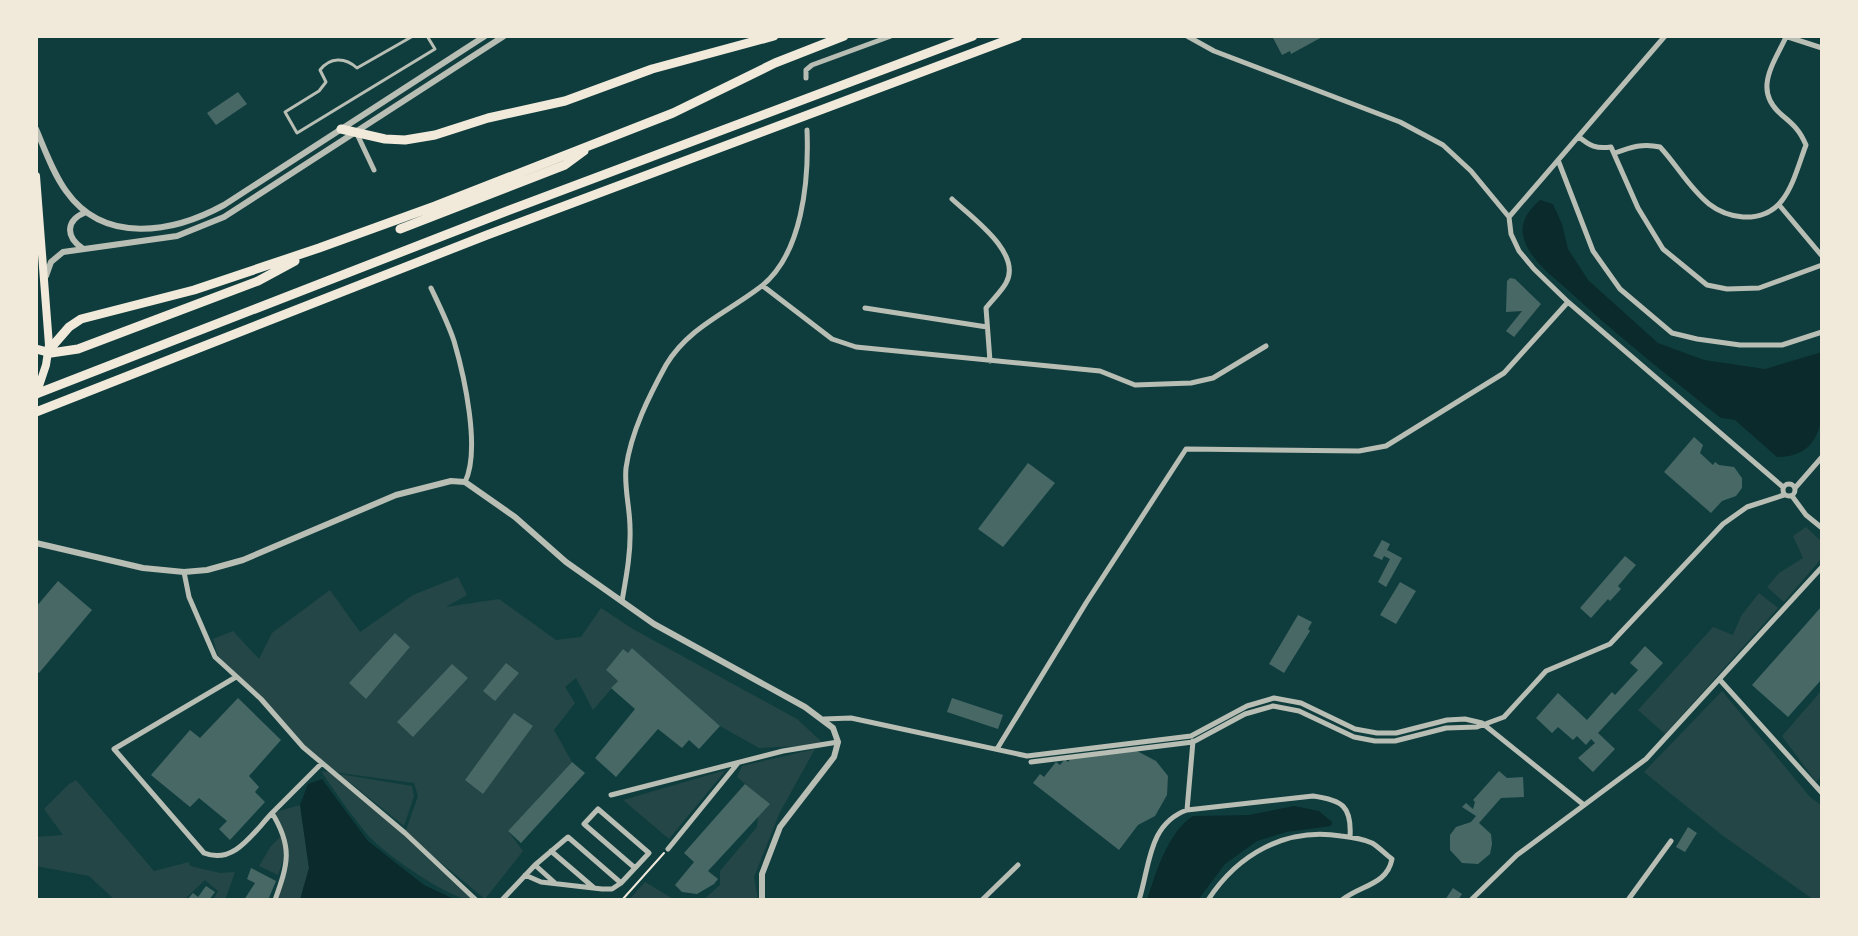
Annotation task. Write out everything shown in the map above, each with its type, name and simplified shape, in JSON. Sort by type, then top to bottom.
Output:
[{"type":"highway","points":[[341,129],[395,139],[435,135],[488,118],[565,101],[652,69],[774,36]]},
{"type":"highway","points":[[49,350],[69,327],[81,319],[194,290],[435,206],[673,113],[775,63],[844,36]]},
{"type":"highway","points":[[36,394],[507,211],[973,36]]},
{"type":"highway","points":[[36,412],[500,230],[1018,36]]},
{"type":"highway","points":[[400,229],[565,165],[580,153],[626,130]]},
{"type":"highway","points":[[36,176],[49,350],[36,394]]},
{"type":"highway","points":[[36,243],[39,204]]},
{"type":"highway","points":[[36,349],[51,353],[70,351],[258,281],[319,248]]},
{"type":"street","points":[[413,36],[357,68],[338,59],[324,64],[320,70],[326,82],[319,91],[285,112],[297,133],[435,49],[427,36]]},
{"type":"street","points":[[36,129],[56,176],[71,198],[86,212],[106,224],[133,229],[161,227],[188,221],[224,205],[485,36]]},
{"type":"street","points":[[44,300],[51,262],[63,252],[164,238],[208,225],[244,205],[504,36]]},
{"type":"street","points":[[806,78],[806,70],[812,65],[891,36]]},
{"type":"street","points":[[1187,36],[1214,51],[1426,134],[1443,145],[1471,171],[1509,217],[1511,234],[1519,251],[1534,269],[1568,302],[1783,487],[1784,495]]},
{"type":"street","points":[[1509,217],[1665,36]]},
{"type":"street","points":[[1615,153],[1648,144],[1660,147],[1709,204],[1731,216],[1755,218],[1780,206],[1806,145],[1793,123],[1770,104],[1766,90],[1768,75],[1786,36],[1822,48]]},
{"type":"street","points":[[622,601],[630,528],[626,469],[632,439],[668,363],[692,332],[763,286],[778,268],[795,232],[809,166],[807,130]]},
{"type":"street","points":[[356,133],[374,170]]},
{"type":"street","points":[[1579,137],[1599,149],[1611,147],[1638,208],[1663,249],[1707,285],[1727,289],[1759,288],[1822,265]]},
{"type":"street","points":[[1558,160],[1593,251],[1620,289],[1672,333],[1740,345],[1782,345],[1822,332]]},
{"type":"street","points":[[952,199],[1001,245],[1009,261],[1008,281],[986,308],[990,361]]},
{"type":"street","points":[[1780,206],[1822,256]]},
{"type":"street","points":[[82,248],[69,232],[74,219],[86,212]]},
{"type":"street","points":[[763,286],[832,339],[856,347],[1100,371],[1135,385],[1191,383],[1213,378],[1266,346]]},
{"type":"street","points":[[431,288],[453,340],[472,427],[472,459],[465,482]]},
{"type":"street","points":[[997,749],[1086,603],[1186,449],[1359,451],[1386,446],[1504,373],[1568,302]]},
{"type":"street","points":[[865,308],[987,327]]},
{"type":"street","points":[[1792,496],[1795,488],[1822,457]]},
{"type":"street","points":[[36,543],[143,568],[184,572],[233,564],[396,495],[451,481],[465,482],[502,507],[566,562],[654,624],[824,719],[833,728],[838,742],[834,757],[785,820],[772,844],[762,874],[762,900]]},
{"type":"street","points":[[1783,487],[1789,484],[1795,488]]},
{"type":"street","points":[[1482,723],[1504,717],[1546,671],[1610,644],[1723,524],[1747,507],[1784,495],[1792,496],[1806,515],[1822,528]]},
{"type":"street","points":[[1471,900],[1517,855],[1646,759],[1822,567]]},
{"type":"street","points":[[184,572],[189,597],[215,657],[261,699],[303,747],[405,833],[476,900]]},
{"type":"street","points":[[236,677],[114,749],[204,853],[216,857],[231,854],[322,763]]},
{"type":"street","points":[[1720,680],[1822,793]]},
{"type":"street","points":[[824,719],[851,718],[997,749],[1029,759],[1192,739],[1247,706],[1274,702],[1301,703],[1355,729],[1377,733],[1396,733],[1447,720],[1465,719],[1482,723],[1584,805]]},
{"type":"street","points":[[1187,810],[1192,739]]},
{"type":"street","points":[[611,795],[783,751],[838,742]]},
{"type":"street","points":[[668,849],[738,763]]},
{"type":"street","points":[[1139,900],[1147,877],[1153,840],[1174,815],[1187,810],[1322,797],[1343,806],[1350,816],[1350,837]]},
{"type":"street","points":[[525,875],[541,882],[595,888],[612,889],[621,883],[635,868],[649,853],[598,809],[584,824],[635,868]]},
{"type":"street","points":[[272,813],[284,833],[288,865],[275,900]]},
{"type":"street","points":[[1208,900],[1240,863],[1258,849],[1275,841],[1312,833],[1372,843],[1392,859],[1389,871],[1380,880],[1342,900]]},
{"type":"street","points":[[502,900],[535,865],[568,837],[621,883]]},
{"type":"street","points":[[1628,900],[1671,841]]},
{"type":"street","points":[[551,851],[595,888]]},
{"type":"street","points":[[535,865],[557,884]]},
{"type":"street","points":[[982,900],[1018,865]]},
{"type":"path","points":[[622,900],[668,849]]},
{"type":"shaded area","points":[[1540,200],[1553,204],[1568,249],[1588,280],[1658,343],[1704,360],[1765,369],[1822,352],[1821,420],[1817,434],[1808,446],[1796,454],[1777,457],[1735,420],[1721,418],[1682,387],[1551,276],[1533,257],[1523,236],[1525,219]]},
{"type":"shaded area","points":[[1806,527],[1822,542],[1822,558],[1784,602],[1767,587],[1779,573],[1803,558],[1793,536]]},
{"type":"shaded area","points":[[458,577],[467,595],[446,607],[499,599],[556,640],[581,637],[601,608],[633,629],[797,719],[825,745],[759,748],[720,726],[632,648],[628,653],[623,649],[606,670],[618,681],[593,710],[576,678],[565,687],[575,703],[554,730],[572,762],[508,831],[523,851],[485,899],[405,833],[418,796],[414,783],[333,772],[303,747],[219,660],[213,639],[233,631],[259,659],[272,633],[330,590],[360,632],[413,595]],"holes":[[[395,633],[410,647],[366,698],[349,683]]]},
{"type":"shaded area","points":[[1759,593],[1778,608],[1665,734],[1638,710],[1713,627],[1733,635],[1741,616]]},
{"type":"shaded area","points":[[1822,690],[1822,776],[1816,782],[1782,736]]},
{"type":"shaded area","points":[[1722,691],[1810,797],[1822,806],[1822,900],[1814,900],[1722,835],[1644,772]]},
{"type":"shaded area","points":[[815,749],[780,812],[754,877],[758,900],[703,900],[720,885],[720,871],[757,827],[758,816],[769,804],[737,777],[742,766]]},
{"type":"shaded area","points":[[726,770],[669,839],[623,800]]},
{"type":"shaded area","points":[[321,771],[412,786],[414,796],[404,826],[343,777],[472,900],[432,884],[385,851],[366,833]]},
{"type":"shaded area","points":[[322,779],[368,841],[424,885],[456,900],[300,900],[309,868],[300,805],[308,784]]},
{"type":"shaded area","points":[[76,780],[154,871],[189,862],[190,866],[220,873],[235,872],[225,900],[213,900],[218,891],[205,880],[184,900],[115,900],[89,876],[36,866],[36,837],[63,835],[44,809]]},
{"type":"shaded area","points":[[300,805],[309,868],[300,900],[275,900],[288,865],[285,839],[278,875],[259,866],[271,846],[284,833],[272,813]]},
{"type":"shaded area","points":[[1294,806],[1319,811],[1332,822],[1331,826],[1287,832],[1257,841],[1225,864],[1198,900],[1147,900],[1170,842],[1193,816],[1249,815]]},
{"type":"shaded area","points":[[645,882],[675,900],[629,900]]},
{"type":"building","points":[[1272,36],[1324,36],[1291,54],[1290,51],[1282,55]]},
{"type":"building","points":[[238,92],[247,104],[216,125],[207,113]]},
{"type":"building","points":[[1515,279],[1541,304],[1514,337],[1506,331],[1522,311],[1506,312],[1507,281]]},
{"type":"building","points":[[1694,437],[1703,445],[1700,453],[1713,465],[1715,462],[1734,467],[1742,478],[1742,488],[1736,496],[1722,501],[1711,513],[1664,472]]},
{"type":"building","points":[[1028,463],[1055,483],[1003,547],[978,529]]},
{"type":"building","points":[[1382,540],[1390,544],[1387,550],[1402,558],[1386,587],[1378,582],[1390,559],[1373,556]]},
{"type":"building","points":[[1625,556],[1636,565],[1618,586],[1621,589],[1591,618],[1580,608]]},
{"type":"building","points":[[58,581],[92,610],[39,673],[36,670],[36,607]]},
{"type":"building","points":[[1400,582],[1416,591],[1396,624],[1380,615]]},
{"type":"building","points":[[1822,606],[1822,679],[1788,717],[1752,685]]},
{"type":"building","points":[[1298,615],[1312,622],[1310,631],[1284,673],[1269,664]]},
{"type":"building","points":[[395,633],[410,647],[366,699],[349,683]]},
{"type":"building","points":[[1645,646],[1663,663],[1598,733],[1615,749],[1593,772],[1578,758],[1595,743],[1591,739],[1586,745],[1577,736],[1573,740],[1558,727],[1552,733],[1536,718],[1558,693],[1587,720],[1612,692],[1615,695],[1638,670],[1630,663]]},
{"type":"building","points":[[632,648],[720,726],[699,749],[689,740],[682,748],[658,729],[616,777],[595,758],[635,709],[611,688],[618,681],[606,670],[623,649],[628,653]]},
{"type":"building","points":[[506,663],[519,673],[495,701],[483,691]]},
{"type":"building","points":[[452,664],[468,678],[413,737],[397,722]]},
{"type":"building","points":[[238,698],[281,740],[249,776],[259,787],[255,792],[265,802],[230,840],[219,829],[227,821],[199,798],[190,807],[151,775],[190,730],[200,738]]},
{"type":"building","points":[[952,698],[1003,715],[998,729],[947,712]]},
{"type":"building","points":[[514,713],[533,726],[483,794],[465,780]]},
{"type":"building","points":[[1137,751],[1156,761],[1168,776],[1167,795],[1155,816],[1138,825],[1119,850],[1033,783],[1040,774],[1044,777],[1056,762],[1060,765],[1065,759],[1068,762],[1071,758]]},
{"type":"building","points":[[572,762],[585,773],[521,843],[508,831]]},
{"type":"building","points":[[1499,771],[1507,778],[1523,777],[1524,797],[1501,798],[1479,823],[1491,834],[1490,854],[1478,864],[1462,863],[1450,850],[1450,835],[1456,827],[1471,822],[1476,816],[1462,807],[1466,803],[1473,809],[1473,800]]},
{"type":"building","points":[[745,784],[770,804],[708,871],[718,879],[714,884],[697,894],[682,892],[675,885],[694,862],[684,853]]},
{"type":"building","points":[[1688,827],[1697,833],[1685,852],[1676,847]]},
{"type":"building","points":[[251,868],[276,881],[268,900],[244,900],[255,883],[247,879]]},
{"type":"building","points":[[206,886],[215,892],[209,900],[187,900],[193,893],[198,897]]},
{"type":"building","points":[[1453,888],[1462,894],[1458,900],[1445,900]]}]
